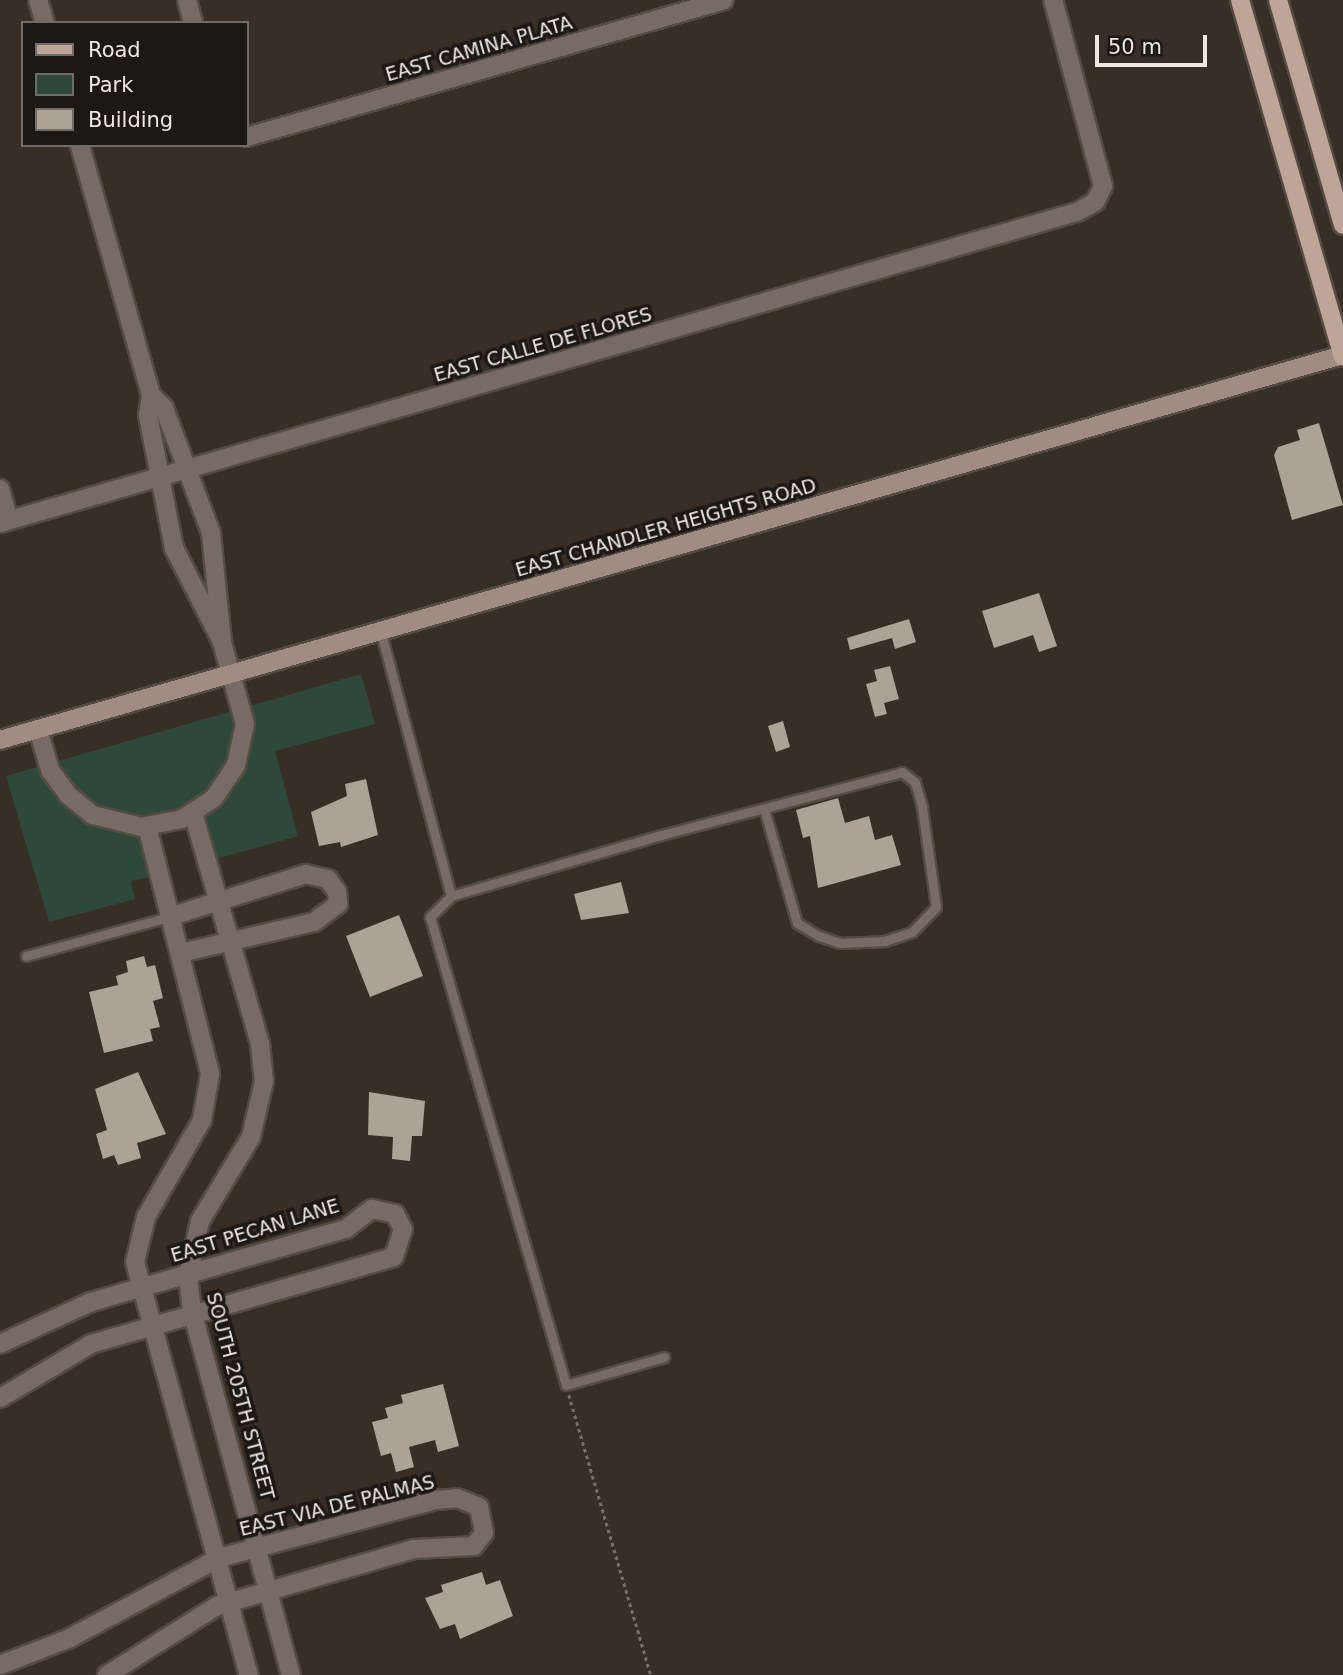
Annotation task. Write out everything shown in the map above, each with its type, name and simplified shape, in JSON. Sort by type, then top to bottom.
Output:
[{"type":"main road","points":[[1240,0],[1343,355]]},
{"type":"main road","points":[[1278,0],[1343,225]]},
{"type":"main road","name":"EAST CHANDLER HEIGHTS ROAD","points":[[0,740],[236,676],[1343,355]]},
{"type":"street","points":[[38,0],[44,21]]},
{"type":"street","points":[[187,0],[193,21]]},
{"type":"street","name":"EAST CAMINA PLATA","points":[[248,137],[724,0]]},
{"type":"street","name":"EAST CALLE DE FLORES","points":[[4,522],[1077,212],[1095,202],[1103,186],[1101,168],[1053,0]]},
{"type":"street","points":[[38,729],[50,770],[68,795],[109,821],[147,826],[192,813],[214,798],[236,765],[244,723],[236,676],[222,642],[174,548],[159,477],[151,395],[81,147]]},
{"type":"street","points":[[151,395],[164,408],[211,533],[222,642]]},
{"type":"street","points":[[0,489],[4,522]]},
{"type":"street","name":"SOUTH 205TH STREET","points":[[192,813],[260,1044],[262,1098],[251,1137],[200,1221],[188,1275],[192,1311],[272,1591],[291,1675]]},
{"type":"street","points":[[147,826],[210,1058],[208,1090],[192,1142],[139,1234],[141,1287],[233,1602],[250,1675]]},
{"type":"street","points":[[172,916],[306,874],[328,879],[337,892],[338,904],[314,922],[181,953]]},
{"type":"street","name":"EAST PECAN LANE","points":[[0,1344],[36,1323],[141,1287],[346,1229],[372,1209],[395,1214],[403,1229],[394,1257],[192,1311],[68,1353],[0,1398]]},
{"type":"street","name":"EAST VIA DE PALMAS","points":[[0,1665],[68,1639],[219,1558],[436,1500],[469,1501],[484,1522],[474,1546],[414,1549],[199,1613],[107,1675]]},
{"type":"lane","points":[[382,633],[451,897]]},
{"type":"lane","points":[[664,1357],[566,1385],[430,917],[451,897],[764,809],[902,772],[915,782],[922,807],[936,907],[912,932],[885,941],[840,943],[817,935],[797,923],[764,809]]},
{"type":"lane","points":[[26,956],[172,916]]},
{"type":"path","points":[[566,1385],[651,1675]]},
{"type":"green space","points":[[361,674],[375,724],[275,751],[298,836],[213,860],[203,820],[140,837],[148,877],[131,881],[135,899],[49,922],[6,776]]},
{"type":"building","points":[[1319,423],[1343,505],[1292,520],[1274,455],[1278,447],[1300,440],[1297,430]]},
{"type":"building","points":[[1039,593],[1057,646],[1039,652],[1033,635],[994,648],[982,611]]},
{"type":"building","points":[[909,619],[916,642],[895,649],[892,638],[850,650],[847,638]]},
{"type":"building","points":[[890,666],[899,699],[884,703],[887,714],[875,717],[866,684],[877,681],[874,670]]},
{"type":"building","points":[[783,721],[790,747],[776,752],[768,726]]},
{"type":"building","points":[[366,779],[378,835],[341,847],[340,842],[319,846],[311,812],[347,796],[345,784]]},
{"type":"building","points":[[838,798],[845,823],[869,816],[875,840],[892,835],[901,865],[818,888],[810,836],[803,838],[796,810]]},
{"type":"building","points":[[621,882],[629,913],[581,920],[574,894]]},
{"type":"building","points":[[399,915],[423,976],[370,997],[346,936]]},
{"type":"building","points":[[144,956],[147,967],[155,965],[163,998],[153,1001],[160,1027],[150,1029],[153,1041],[104,1053],[89,992],[118,985],[116,976],[128,972],[126,961]]},
{"type":"building","points":[[138,1072],[166,1134],[137,1143],[141,1158],[118,1165],[114,1155],[103,1159],[96,1134],[107,1130],[95,1089]]},
{"type":"building","points":[[369,1092],[425,1101],[422,1136],[412,1136],[410,1161],[392,1159],[393,1137],[368,1135]]},
{"type":"building","points":[[443,1384],[459,1446],[438,1452],[435,1440],[409,1447],[414,1467],[396,1472],[391,1453],[381,1456],[372,1422],[388,1418],[385,1408],[403,1403],[401,1395]]},
{"type":"building","points":[[482,1572],[486,1585],[500,1580],[513,1616],[460,1639],[455,1624],[440,1629],[425,1598],[443,1592],[441,1585]]}]
